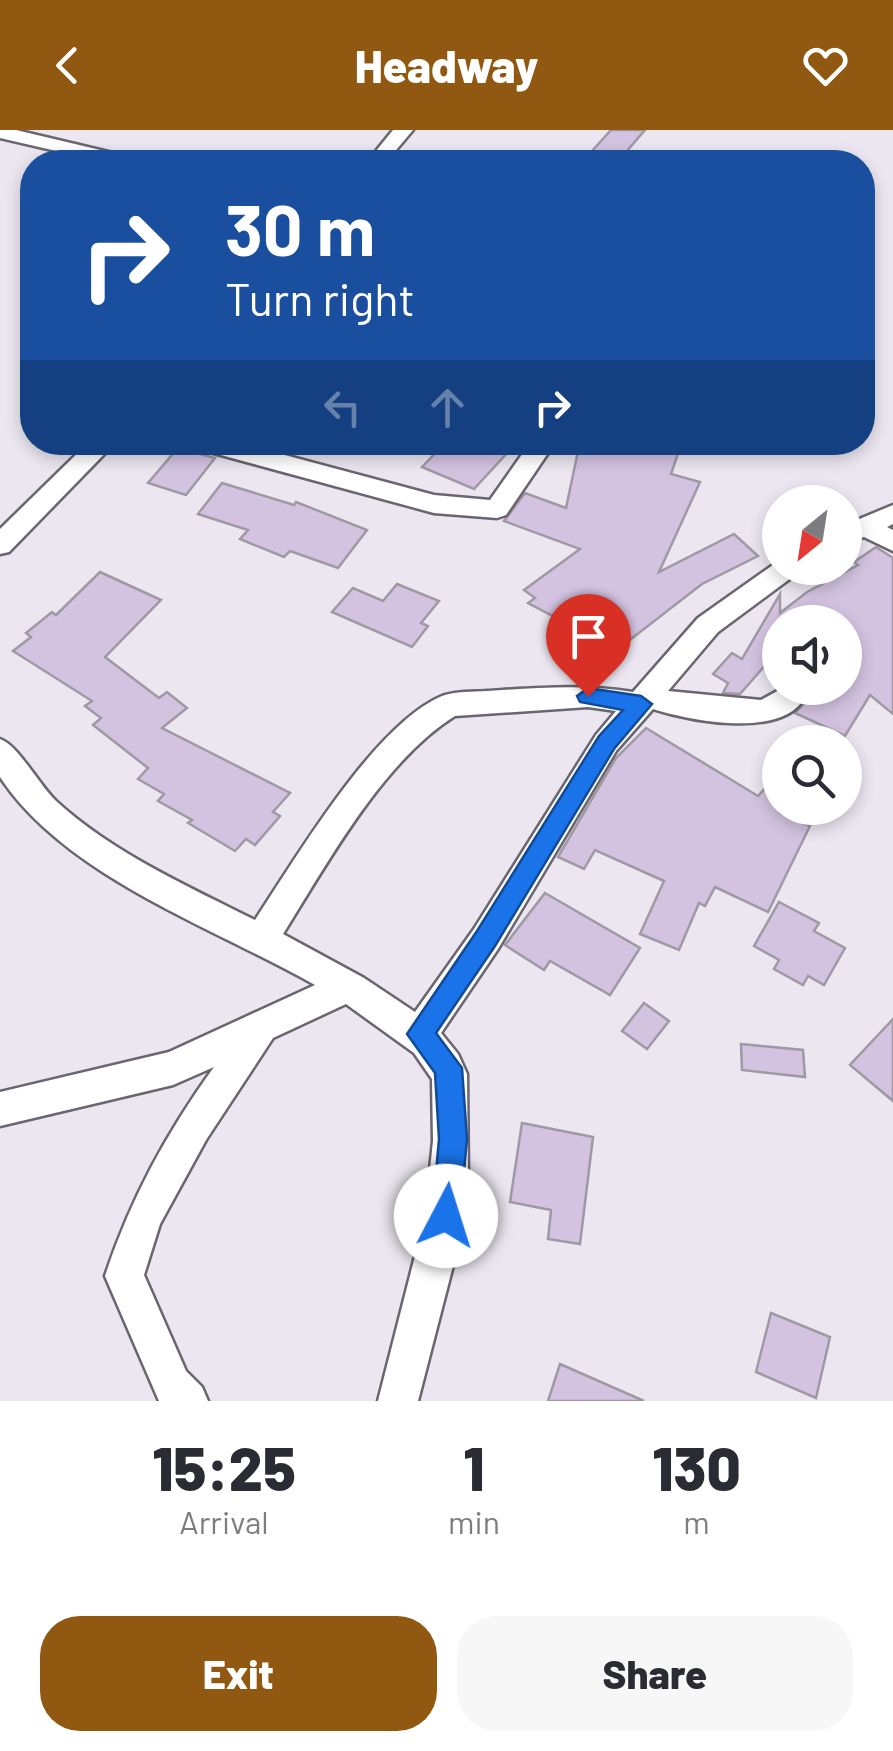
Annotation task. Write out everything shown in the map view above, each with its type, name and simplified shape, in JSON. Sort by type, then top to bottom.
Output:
[{"type":"street","points":[[0,132],[76,150]]},
{"type":"street","points":[[0,545],[91,455]]},
{"type":"street","points":[[252,455],[416,500],[486,512],[497,510],[535,455]]},
{"type":"street","points":[[862,528],[893,514]]},
{"type":"street","points":[[862,533],[893,542]]},
{"type":"street","points":[[420,1034],[486,938],[606,743],[708,625],[763,585]]},
{"type":"street","points":[[260,941],[390,754],[436,710],[450,705],[588,696],[760,712],[781,705]]},
{"type":"street","points":[[0,751],[17,782],[48,816],[140,876],[347,988],[420,1034],[448,1068],[453,1139],[446,1216],[398,1401]]},
{"type":"street","points":[[0,1109],[173,1068],[347,988]]},
{"type":"street","points":[[188,1401],[172,1385],[124,1276],[144,1216],[184,1142],[260,1029]]},
{"type":"building","points":[[611,130],[645,130],[628,150],[593,150]]},
{"type":"building","points":[[172,455],[215,458],[186,495],[148,483]]},
{"type":"building","points":[[434,455],[505,455],[474,489],[422,467]]},
{"type":"building","points":[[577,455],[678,455],[671,474],[700,482],[659,572],[734,534],[758,556],[702,584],[613,653],[594,640],[586,647],[558,628],[562,621],[528,603],[535,598],[524,590],[580,549],[504,521],[525,493],[566,508]]},
{"type":"building","points":[[222,483],[294,505],[296,502],[367,530],[338,568],[290,551],[284,557],[240,539],[248,530],[198,514]]},
{"type":"building","points":[[876,547],[893,558],[893,714],[870,695],[852,725],[821,725],[795,713],[802,705],[862,705],[862,605],[790,605],[820,585],[862,585],[862,557]]},
{"type":"building","points":[[100,572],[161,600],[105,657],[159,698],[167,692],[187,708],[162,728],[290,793],[273,812],[280,816],[255,845],[246,839],[235,851],[158,801],[164,794],[138,779],[148,768],[93,725],[101,718],[85,706],[92,701],[13,651],[31,637],[26,633],[52,612],[56,615]]},
{"type":"building","points":[[397,584],[439,601],[421,623],[428,626],[412,647],[332,612],[353,588],[383,601]]},
{"type":"building","points":[[762,625],[762,669],[740,694],[723,693],[728,683],[713,674],[732,653],[742,659]]},
{"type":"building","points":[[646,728],[758,796],[762,792],[762,825],[810,826],[768,912],[715,887],[705,906],[699,903],[679,950],[640,934],[664,881],[595,850],[584,869],[558,857],[616,758]]},
{"type":"building","points":[[545,893],[640,948],[610,995],[550,961],[544,970],[505,945]]},
{"type":"building","points":[[779,902],[819,923],[814,931],[845,948],[824,985],[808,976],[803,985],[774,969],[779,960],[754,946]]},
{"type":"building","points":[[644,1003],[669,1021],[647,1049],[622,1031]]},
{"type":"building","points":[[893,1019],[893,1101],[850,1065]]},
{"type":"building","points":[[741,1044],[803,1050],[805,1077],[742,1070]]},
{"type":"building","points":[[522,1123],[593,1137],[580,1244],[548,1239],[551,1210],[510,1202]]},
{"type":"building","points":[[771,1313],[830,1337],[816,1398],[756,1372]]},
{"type":"building","points":[[560,1364],[644,1401],[548,1401]]},
{"type":"route","points":[[446,1216],[453,1139],[448,1068],[420,1034],[486,938],[606,743],[641,704],[588,696]]}]
